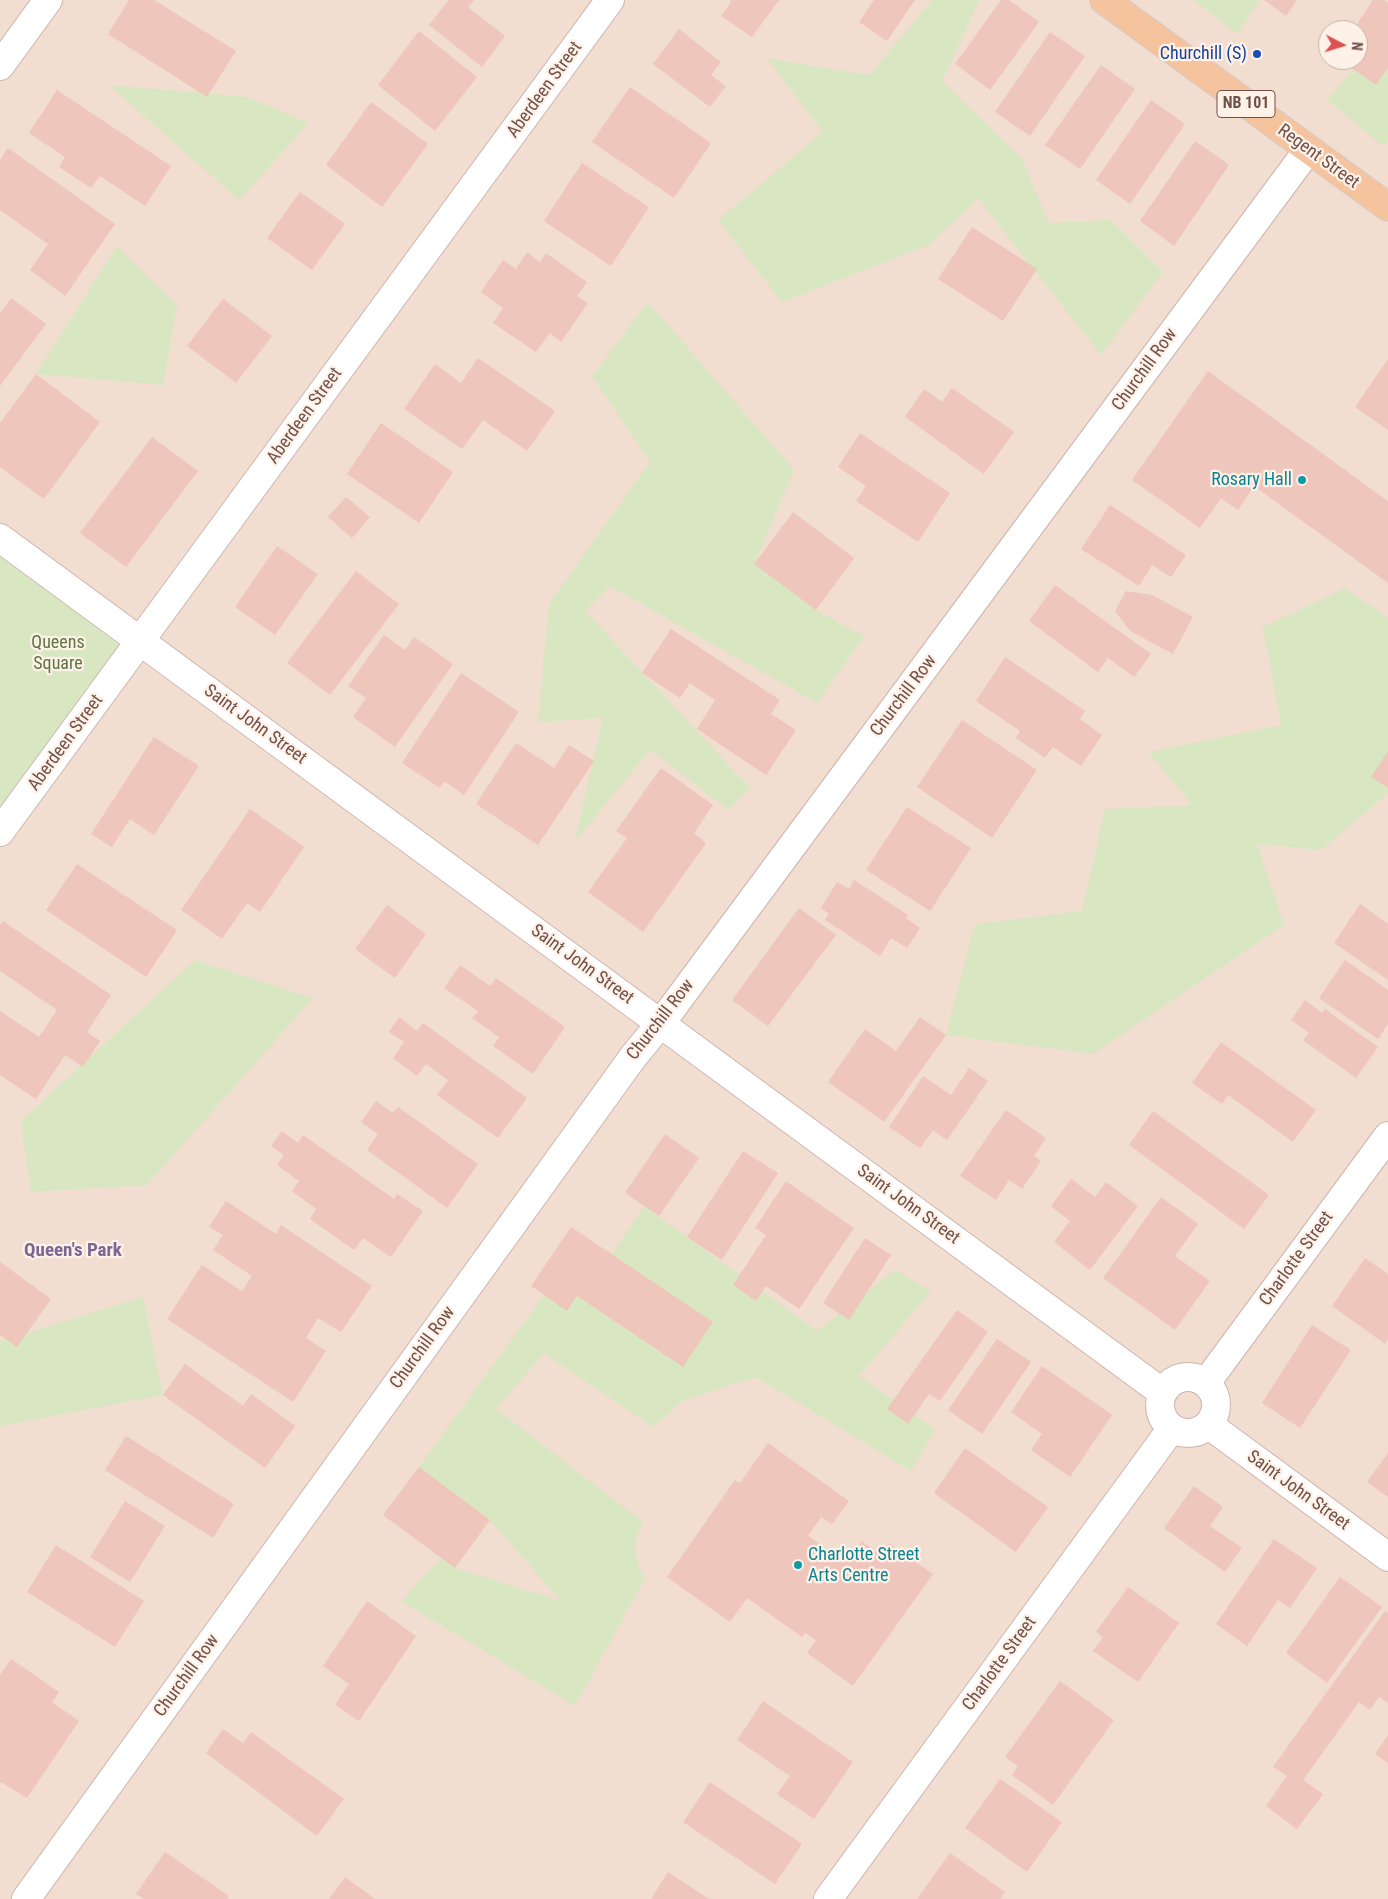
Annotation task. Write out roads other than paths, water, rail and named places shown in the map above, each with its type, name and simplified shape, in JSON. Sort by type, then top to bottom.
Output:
[{"type":"main road","name":"Regent Street","points":[[1104,0],[1388,207]]},
{"type":"street","points":[[0,66],[48,0]]},
{"type":"street","name":"Aberdeen Street","points":[[0,832],[610,0]]},
{"type":"street","name":"Churchill Row","points":[[26,1899],[627,1065],[661,1023],[1308,150]]},
{"type":"street","name":"Saint John Street","points":[[0,538],[1163,1392]]},
{"type":"street","name":"Charlotte Street","points":[[1206,1383],[1388,1136]]},
{"type":"street","points":[[1188,1377],[1206,1383],[1216,1399],[1216,1409],[1208,1425],[1192,1434],[1183,1433],[1172,1428],[1162,1417],[1160,1409],[1160,1400],[1163,1392],[1178,1379],[1188,1377]]},
{"type":"street","name":"Saint John Street","points":[[1208,1425],[1388,1557]]},
{"type":"street","name":"Charlotte Street","points":[[828,1899],[1172,1428]]},
{"type":"place","name":"Churchill (S)","points":[[1257,54]]},
{"type":"place","name":"Rosary Hall","points":[[1302,480]]},
{"type":"place","name":"Charlotte Street Arts Centre","points":[[798,1565]]},
{"type":"district","name":"Queen's Park","points":[[73,1251]]},
{"type":"park label","name":"Queens Square","points":[[58,653]]}]
